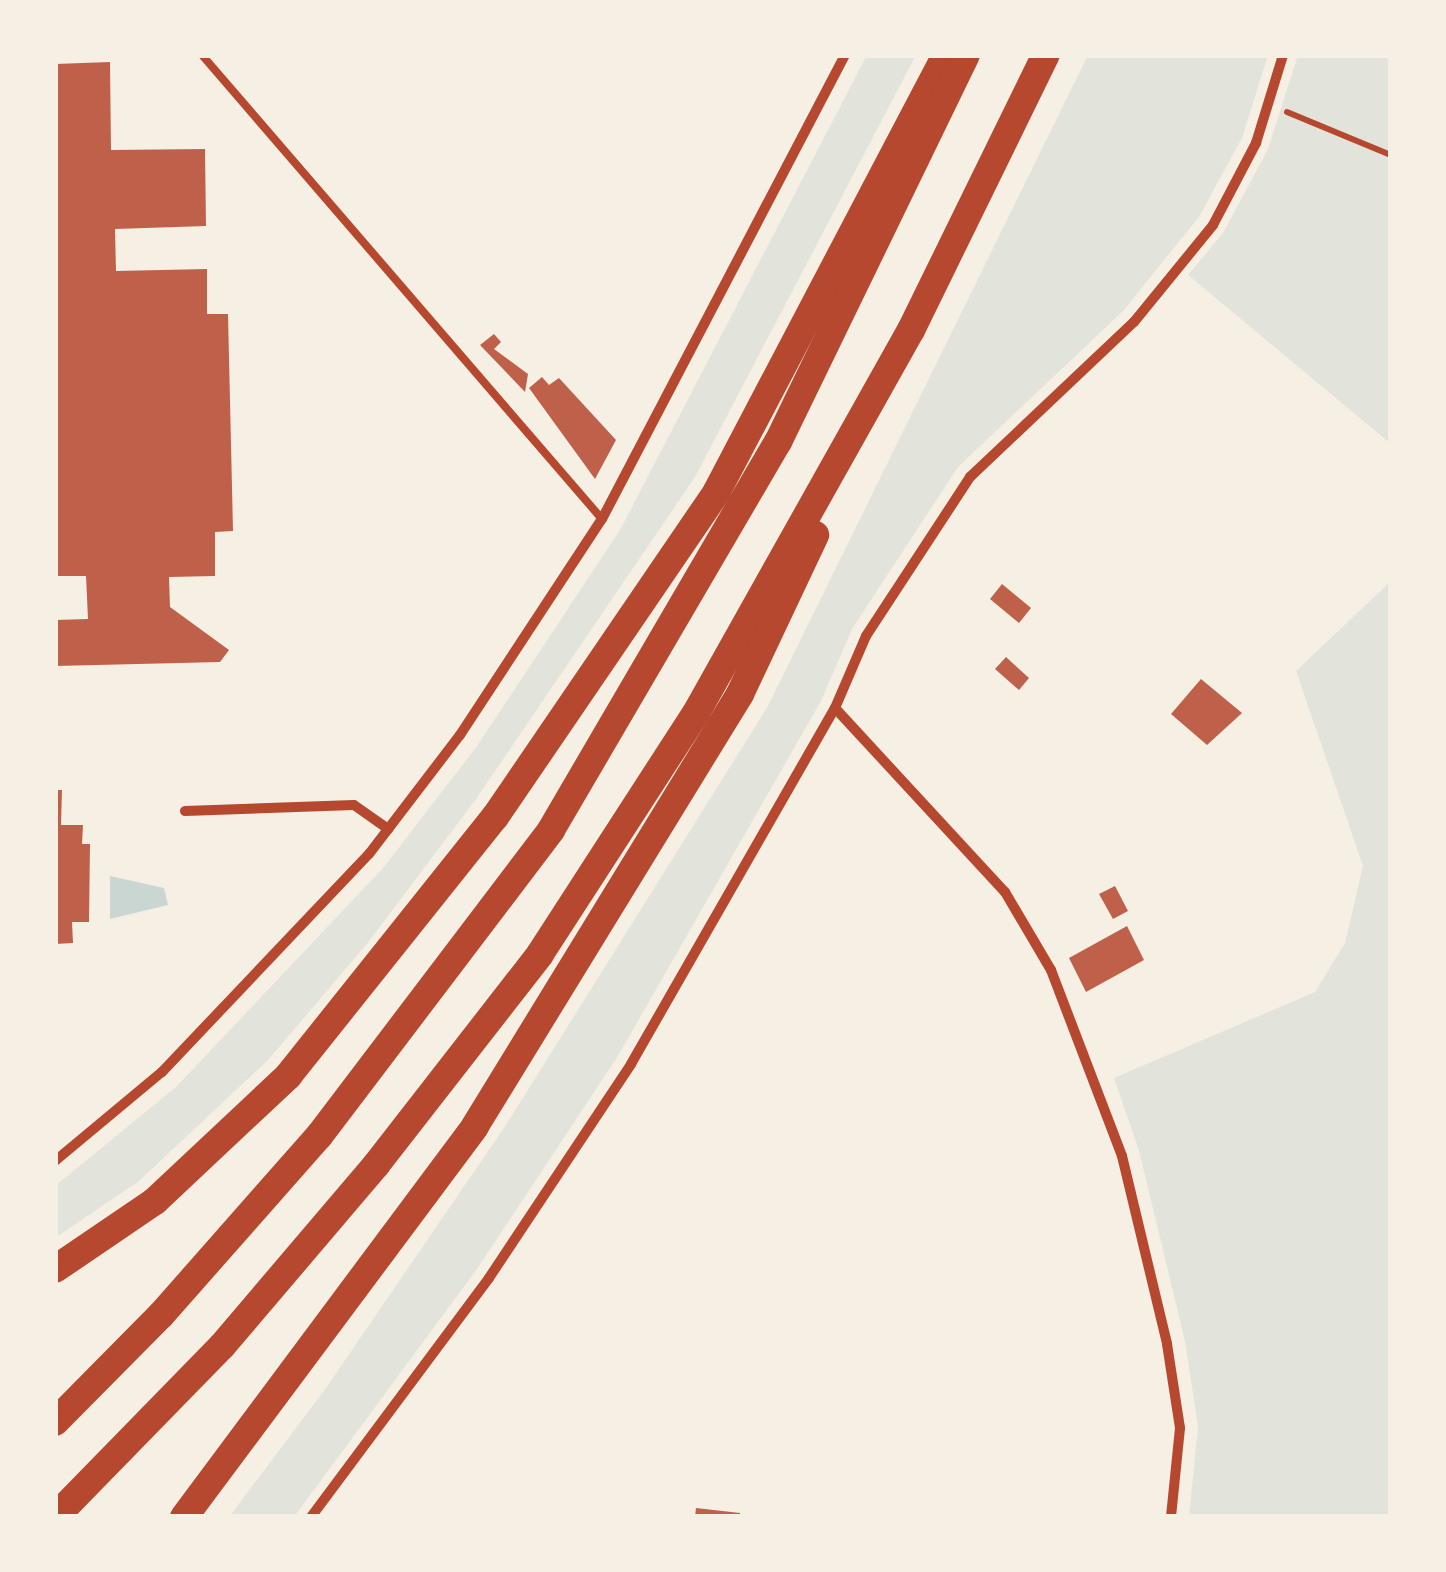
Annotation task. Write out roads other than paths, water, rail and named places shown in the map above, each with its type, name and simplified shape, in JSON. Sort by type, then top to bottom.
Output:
[{"type":"highway","points":[[55,1269],[155,1201],[288,1076],[495,816],[717,491],[946,55]]},
{"type":"highway","points":[[55,1422],[161,1315],[319,1136],[552,830],[778,442],[966,55]]},
{"type":"highway","points":[[184,1517],[475,1126],[740,694],[911,330],[1048,55]]},
{"type":"highway","points":[[55,1517],[222,1346],[376,1165],[540,954],[696,713],[911,330]]},
{"type":"street","points":[[55,1161],[162,1072],[388,829],[460,734],[602,519],[845,55]]},
{"type":"street","points":[[311,1517],[489,1278],[631,1064],[835,708],[866,636],[970,477],[1134,322],[1213,226],[1256,143],[1283,55]]},
{"type":"street","points":[[835,708],[1005,892],[1051,970],[1122,1156],[1167,1344],[1180,1428],[1171,1517]]},
{"type":"street","points":[[185,811],[354,804],[388,829]]},
{"type":"lane","points":[[202,55],[602,519]]}]
